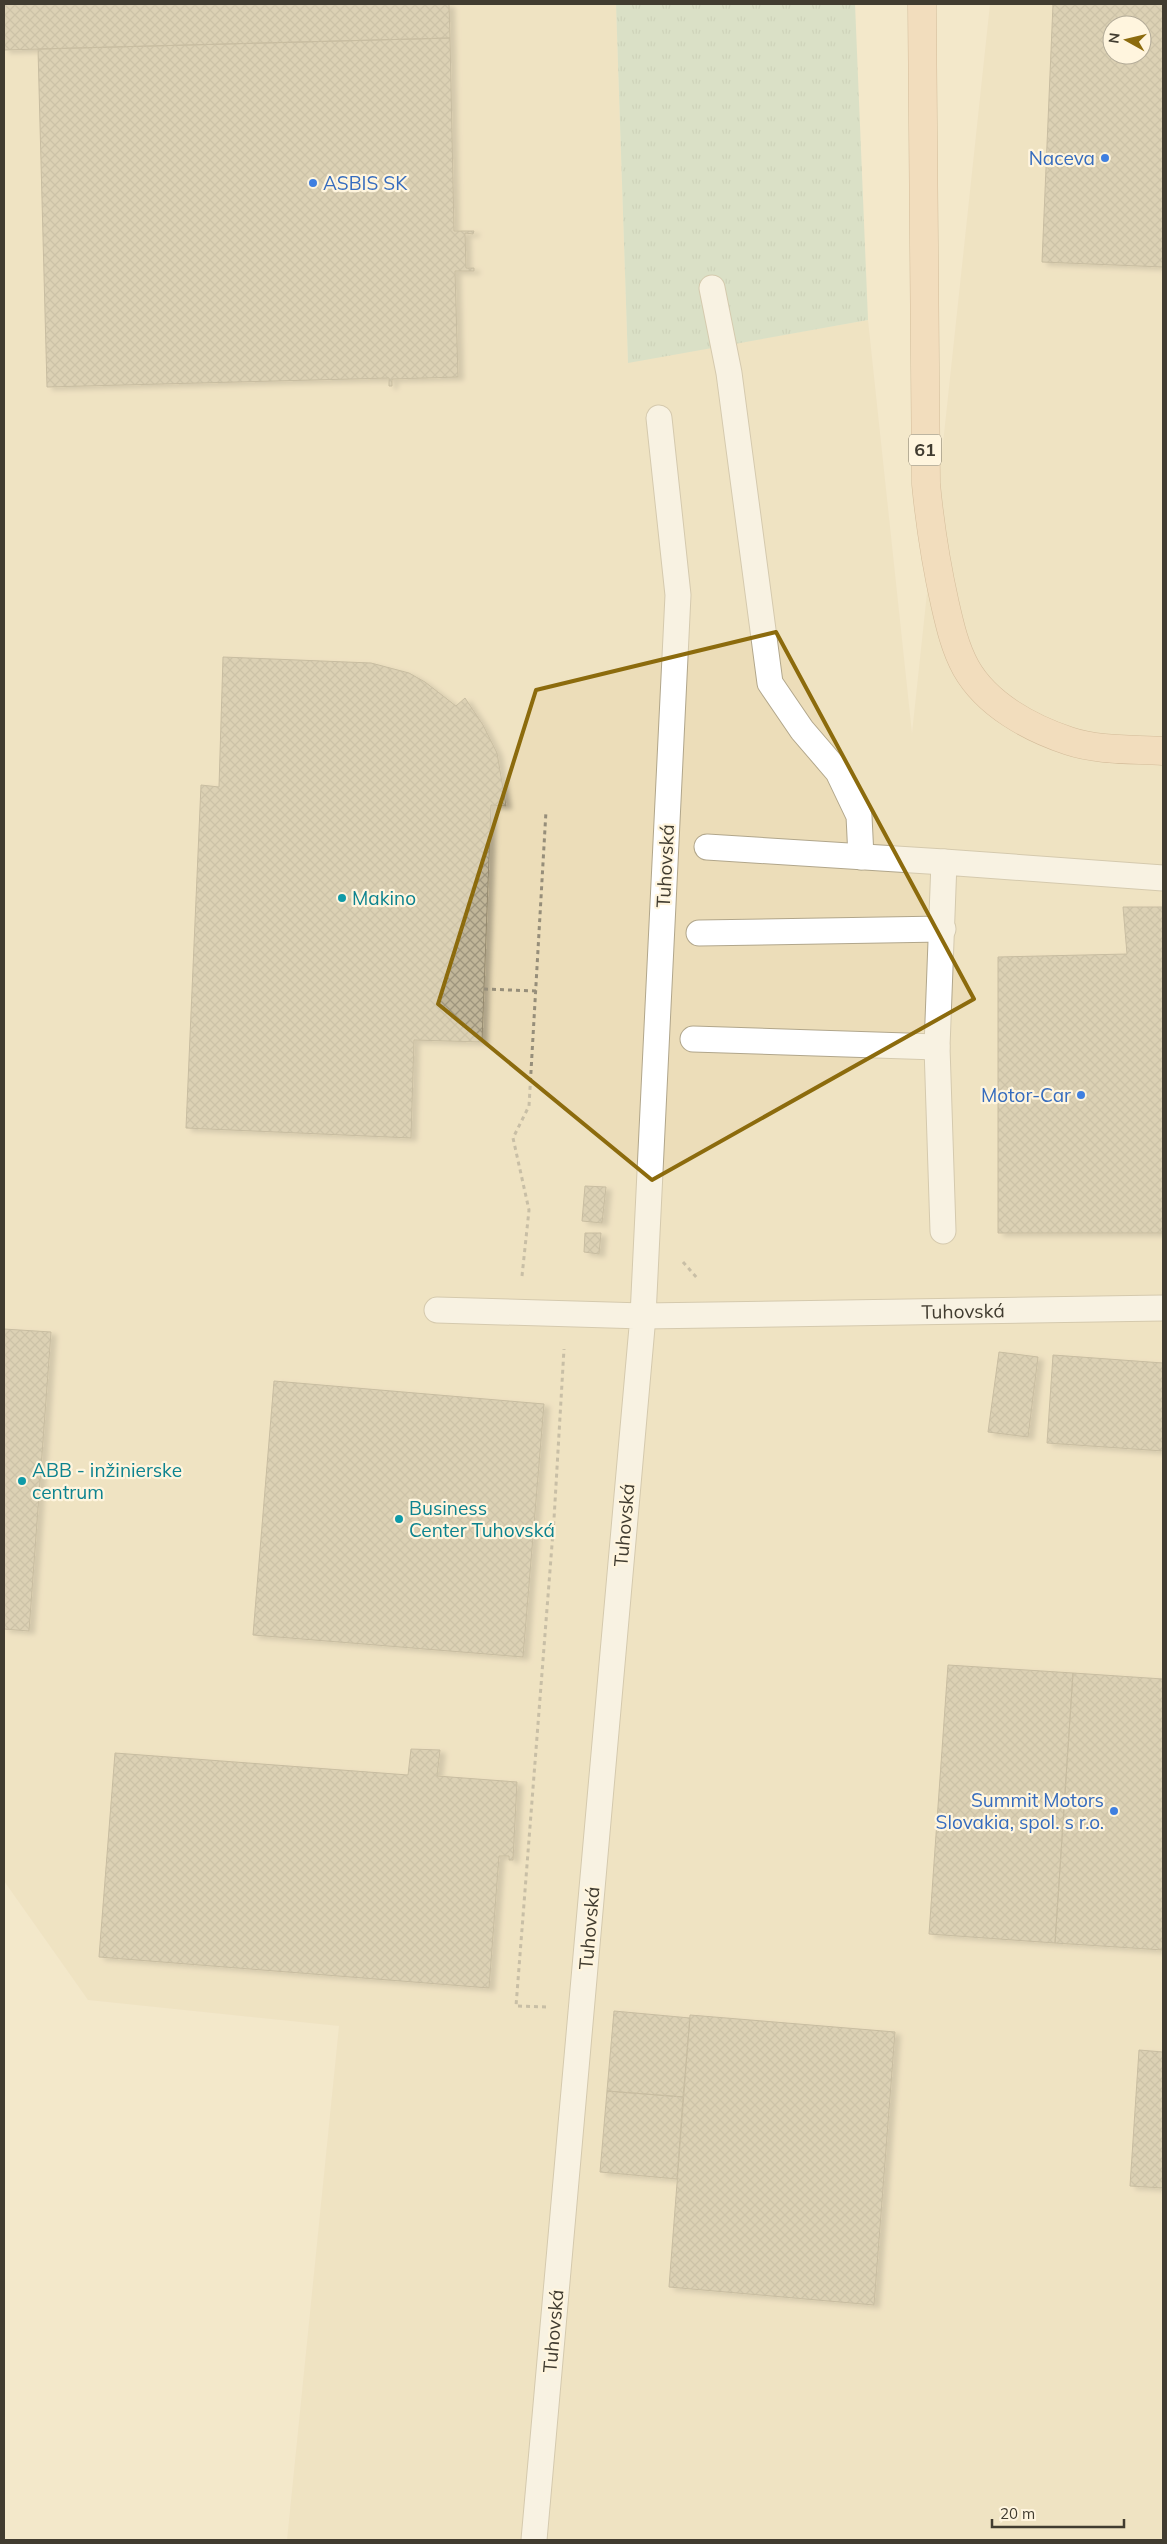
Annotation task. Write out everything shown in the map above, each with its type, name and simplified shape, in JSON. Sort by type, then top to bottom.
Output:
[{"type":"main road","name":"61","points":[[922,4],[926,484],[931,537],[953,638],[967,669],[988,694],[1010,714],[1070,742],[1110,748],[1163,751]]},
{"type":"lane","points":[[712,288],[729,373],[770,683],[802,730],[838,772],[859,816],[860,857]]},
{"type":"lane","name":"Tuhovská","points":[[534,2540],[643,1316],[678,595],[659,418]]},
{"type":"lane","points":[[707,847],[1163,878]]},
{"type":"lane","points":[[943,1231],[937,1047],[943,929],[944,862]]},
{"type":"lane","points":[[700,933],[943,929]]},
{"type":"lane","points":[[693,1039],[937,1047]]},
{"type":"lane","name":"Tuhovská","points":[[643,1316],[1163,1308]]},
{"type":"lane","points":[[437,1310],[643,1316]]},
{"type":"path","points":[[522,1282],[529,1210],[513,1138],[529,1106],[546,810]]},
{"type":"path","points":[[484,990],[536,991]]},
{"type":"path","points":[[516,2006],[554,1519],[566,1314]]},
{"type":"highlighted area","points":[[776,632],[974,999],[652,1180],[438,1004],[536,690]]},
{"type":"shaded area","points":[[4,4],[616,4],[628,362],[868,320],[912,733],[990,4],[1163,4],[1163,2540],[287,2540],[339,2026],[88,2000],[4,1881]]},
{"type":"green space","points":[[616,4],[855,4],[868,320],[628,363]]},
{"type":"building","points":[[4,4],[449,4],[450,38],[4,50]]},
{"type":"building","name":"Naceva","points":[[1053,4],[1163,4],[1163,267],[1042,262]]},
{"type":"building","points":[[450,38],[454,231],[474,231],[473,234],[465,233],[466,268],[474,268],[474,271],[455,271],[458,377],[392,379],[392,386],[389,386],[389,378],[47,387],[38,49]]},
{"type":"building","name":"Makino","points":[[223,657],[371,663],[409,673],[425,682],[456,706],[465,698],[483,725],[497,753],[506,806],[491,805],[482,1042],[414,1040],[411,1138],[186,1128],[201,785],[219,787]]},
{"type":"building","name":"Motor-Car","points":[[1123,907],[1163,907],[1163,1233],[998,1233],[998,957],[1127,954]]},
{"type":"building","points":[[585,1186],[606,1187],[602,1223],[582,1221]]},
{"type":"building","points":[[585,1233],[601,1233],[599,1254],[584,1252]]},
{"type":"building","name":"ABB - inžinierske centrum","points":[[4,1329],[51,1332],[29,1631],[4,1629]]},
{"type":"building","points":[[999,1352],[1038,1357],[1028,1437],[988,1432]]},
{"type":"building","points":[[1053,1355],[1163,1363],[1163,1451],[1047,1443]]},
{"type":"building","name":"Business Center Tuhovská","points":[[274,1381],[544,1404],[523,1657],[253,1635]]},
{"type":"building","points":[[948,1665],[1073,1673],[1055,1943],[929,1934]]},
{"type":"building","name":"Summit Motors Slovakia, spol. s r.o.","points":[[1073,1673],[1163,1679],[1163,1950],[1055,1943]]},
{"type":"building","points":[[411,1749],[440,1750],[437,1776],[517,1782],[513,1860],[509,1860],[509,1856],[499,1856],[489,1988],[99,1957],[115,1753],[408,1775]]},
{"type":"building","points":[[614,2011],[690,2018],[683,2097],[607,2091]]},
{"type":"building","points":[[690,2015],[895,2032],[874,2305],[669,2287]]},
{"type":"building","points":[[1139,2050],[1163,2052],[1163,2188],[1130,2186]]},
{"type":"building","points":[[607,2091],[683,2097],[677,2179],[600,2172]]},
{"type":"place","name":"Naceva","points":[[1105,158]]},
{"type":"place","name":"ASBIS SK","points":[[313,183]]},
{"type":"place","name":"Makino","points":[[342,898]]},
{"type":"place","name":"Motor-Car","points":[[1081,1095]]},
{"type":"place","name":"ABB - inžinierske centrum","points":[[22,1481]]},
{"type":"place","name":"Business Center Tuhovská","points":[[399,1519]]},
{"type":"place","name":"Summit Motors Slovakia, spol. s r.o.","points":[[1114,1811]]}]
